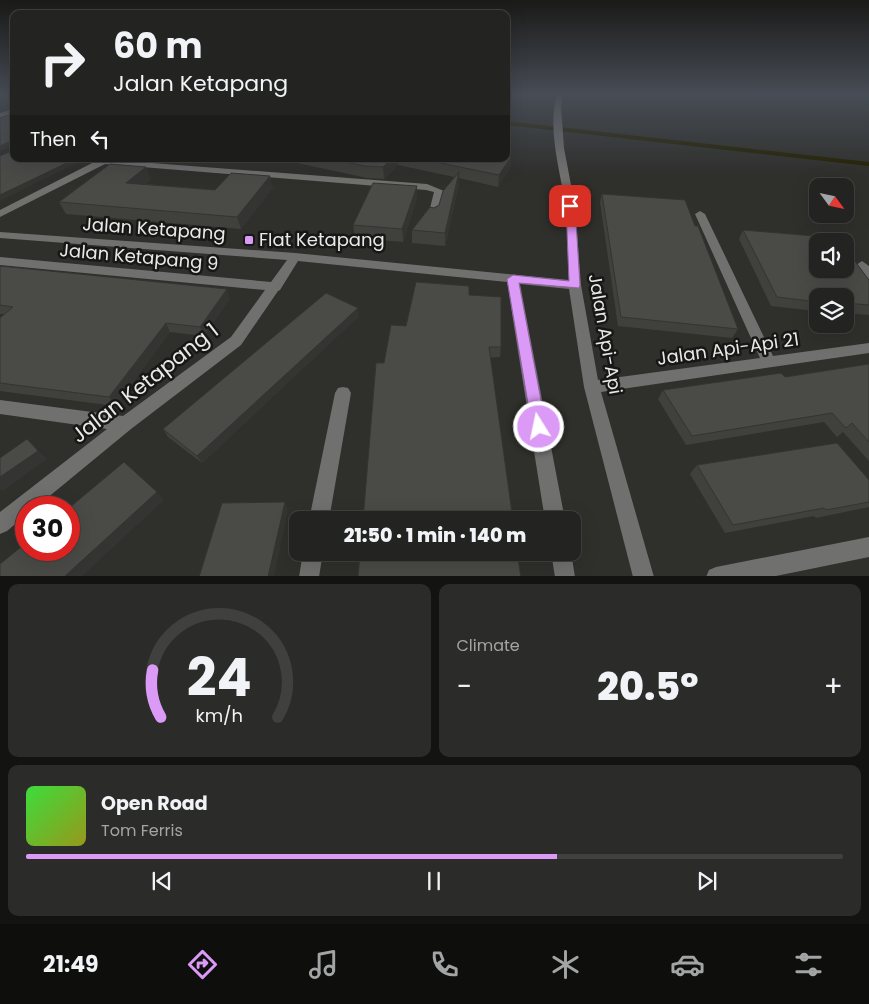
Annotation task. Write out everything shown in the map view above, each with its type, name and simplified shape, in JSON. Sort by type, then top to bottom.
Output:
[{"type":"street","name":"Jalan Api-Api","points":[[558,121],[560,148],[570,206],[575,285],[592,386],[644,576]]},
{"type":"street","points":[[0,214],[101,162]]},
{"type":"street","points":[[129,162],[427,187],[439,191],[433,216]]},
{"type":"street","points":[[700,214],[769,362]]},
{"type":"street","name":"Jalan Ketapang","points":[[0,235],[295,257],[575,285]]},
{"type":"street","name":"Jalan Ketapang 1","points":[[0,524],[125,424],[236,341],[276,287],[295,257]]},
{"type":"street","name":"Jalan Ketapang 9","points":[[0,262],[276,287]]},
{"type":"street","points":[[513,279],[554,511]]},
{"type":"street","name":"Jalan Api-Api 21","points":[[592,386],[869,348]]},
{"type":"street","points":[[321,511],[343,393]]},
{"type":"street","points":[[0,407],[125,424]]},
{"type":"street","points":[[716,576],[869,547]]},
{"type":"street","points":[[309,576],[312,561]]},
{"type":"street","points":[[563,561],[566,576]]},
{"type":"building","points":[[0,121],[10,121],[10,141],[0,146]]},
{"type":"building","points":[[10,152],[10,162],[69,162],[0,195],[0,156]]},
{"type":"building","points":[[346,162],[389,162],[383,167]]},
{"type":"building","points":[[436,162],[508,162],[499,175]]},
{"type":"building","points":[[110,164],[146,167],[126,183],[215,190],[231,173],[270,176],[237,217],[59,202]]},
{"type":"building","points":[[459,172],[445,233],[412,230],[430,207],[434,208],[439,205],[443,191]]},
{"type":"building","points":[[373,183],[417,186],[402,229],[353,225]]},
{"type":"building","points":[[602,194],[685,200],[695,226],[698,226],[738,329],[621,317]]},
{"type":"building","points":[[743,230],[809,236],[809,278],[854,278],[854,260],[869,280],[869,305],[854,304],[854,288],[809,288],[809,301],[777,297]]},
{"type":"building","points":[[0,266],[227,289],[200,327],[166,323],[109,397],[0,383],[0,318],[13,307],[0,305]]},
{"type":"building","points":[[416,282],[469,286],[469,295],[501,297],[501,347],[489,347],[512,511],[364,511],[376,363],[384,363],[391,325],[406,326]]},
{"type":"building","points":[[326,293],[358,308],[197,456],[163,429]]},
{"type":"building","points":[[869,364],[869,442],[852,423],[846,428],[832,413],[692,436],[663,390],[781,373],[785,377]]},
{"type":"building","points":[[27,439],[38,451],[0,477],[0,458]]},
{"type":"building","points":[[837,443],[869,480],[869,502],[826,510],[824,508],[733,525],[697,465]]},
{"type":"building","points":[[124,462],[157,492],[65,576],[0,576],[0,564],[15,552],[15,561],[80,561],[80,499]]},
{"type":"building","points":[[285,502],[268,576],[199,576],[222,503]]},
{"type":"building","points":[[359,561],[518,561],[521,576],[358,576]]},
{"type":"waterway","points":[[510,123],[869,164]]},
{"type":"place","name":"Flat Ketapang","points":[[249,240]]},
{"type":"route","points":[[539,427],[513,279],[575,285],[570,206]]}]
